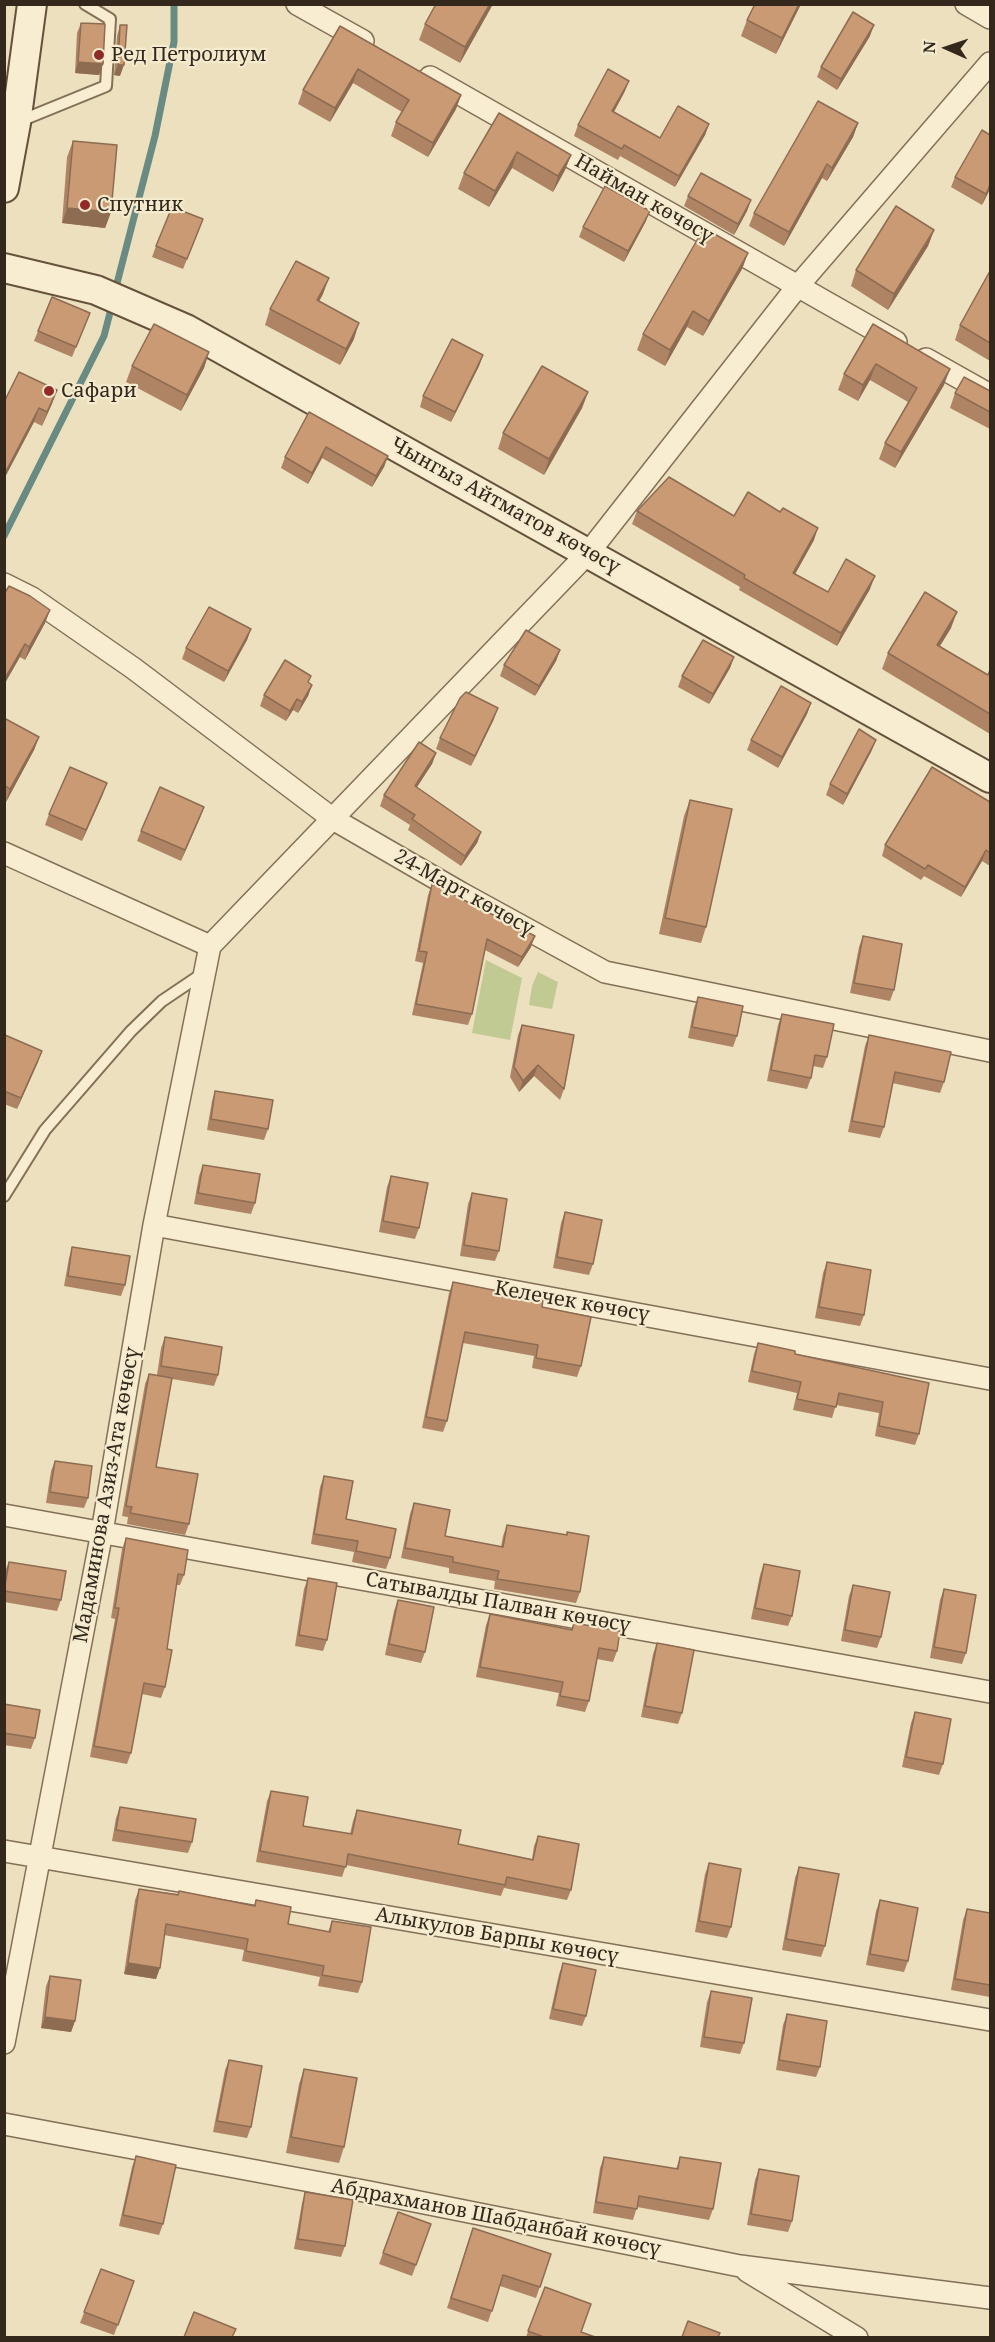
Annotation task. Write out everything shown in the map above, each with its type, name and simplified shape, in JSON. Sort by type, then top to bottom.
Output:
[{"type":"main road","points":[[4,188],[16,123],[32,4]]},
{"type":"main road","name":"Чынгыз Айтматов көчөсү","points":[[4,268],[96,290],[133,304],[186,329],[990,778]]},
{"type":"street","points":[[297,4],[381,51]]},
{"type":"street","points":[[966,4],[990,18]]},
{"type":"street","points":[[4,853],[210,946],[589,552],[796,287],[990,63]]},
{"type":"street","name":"Найман көчөсү","points":[[413,68],[990,395]]},
{"type":"street","name":"24-Март көчөсү","points":[[4,584],[32,598],[133,668],[333,819],[605,972],[990,1051]]},
{"type":"street","name":"Мадаминова Азиз-Ата көчөсү","points":[[4,2043],[102,1532],[154,1225],[210,946]]},
{"type":"street","name":"Келечек көчөсү","points":[[154,1225],[990,1379]]},
{"type":"street","name":"Сатывалды Палван көчөсү","points":[[4,1515],[990,1692]]},
{"type":"street","name":"Алыкулов Барпы көчөсү","points":[[4,1851],[990,2020]]},
{"type":"street","name":"Абдрахманов Шабданбай көчөсү","points":[[4,2124],[740,2266],[990,2298]]},
{"type":"street","points":[[740,2266],[857,2337]]},
{"type":"lane","points":[[16,123],[106,86],[110,19],[85,4]]},
{"type":"lane","points":[[4,1196],[45,1130],[131,1031],[162,1001],[205,972]]},
{"type":"green space","points":[[486,960],[522,978],[510,1040],[472,1033]]},
{"type":"green space","points":[[538,972],[558,982],[552,1009],[529,1005],[532,986]]},
{"type":"building","points":[[436,4],[490,4],[465,47],[425,24]]},
{"type":"building","points":[[755,4],[799,4],[782,38],[747,20]]},
{"type":"building","points":[[853,12],[874,25],[841,79],[821,67]]},
{"type":"building","points":[[81,23],[105,24],[103,64],[78,62]]},
{"type":"building","points":[[120,25],[127,25],[124,65],[118,65]]},
{"type":"building","points":[[340,26],[461,95],[433,143],[396,122],[409,100],[358,69],[335,108],[303,90]]},
{"type":"building","points":[[608,69],[629,81],[612,111],[660,138],[678,106],[709,124],[679,176],[624,145],[622,149],[578,125]]},
{"type":"building","points":[[818,101],[858,123],[832,168],[827,164],[789,232],[754,213]]},
{"type":"building","points":[[499,113],[571,155],[558,176],[517,152],[495,191],[464,173]]},
{"type":"building","points":[[982,130],[990,135],[990,185],[986,194],[955,177]]},
{"type":"building","name":"Спутник","points":[[73,141],[117,145],[111,212],[67,208]]},
{"type":"building","points":[[701,173],[751,200],[738,224],[688,196]]},
{"type":"building","points":[[605,186],[650,211],[628,251],[583,227]]},
{"type":"building","points":[[896,206],[934,230],[894,294],[856,270]]},
{"type":"building","points":[[172,207],[203,219],[187,259],[156,246]]},
{"type":"building","points":[[704,228],[748,253],[709,321],[693,311],[670,350],[643,334]]},
{"type":"building","points":[[296,261],[329,278],[317,300],[359,323],[346,349],[270,309]]},
{"type":"building","points":[[990,271],[990,343],[960,325]]},
{"type":"building","points":[[52,297],[90,313],[76,347],[38,331]]},
{"type":"building","points":[[154,324],[209,352],[187,395],[132,366]]},
{"type":"building","points":[[873,324],[950,369],[901,452],[885,443],[917,388],[876,364],[863,385],[844,374]]},
{"type":"building","points":[[452,339],[483,355],[455,412],[423,396]]},
{"type":"building","points":[[542,366],[588,392],[549,459],[503,433]]},
{"type":"building","points":[[19,372],[57,390],[47,412],[39,408],[4,475],[4,402]]},
{"type":"building","points":[[964,377],[990,391],[990,412],[955,393]]},
{"type":"building","points":[[309,412],[388,456],[376,476],[326,447],[312,473],[285,457]]},
{"type":"building","points":[[669,477],[734,516],[748,492],[780,512],[783,508],[818,528],[793,573],[828,592],[846,559],[875,576],[841,633],[744,578],[745,575],[637,511]]},
{"type":"building","points":[[9,586],[30,596],[50,610],[29,647],[25,644],[4,680],[4,594]]},
{"type":"building","points":[[925,592],[957,612],[937,645],[988,675],[990,670],[990,714],[888,653]]},
{"type":"building","points":[[209,607],[251,629],[228,671],[186,648]]},
{"type":"building","points":[[526,630],[560,650],[539,686],[504,665]]},
{"type":"building","points":[[703,640],[734,657],[713,694],[682,676]]},
{"type":"building","points":[[285,660],[311,676],[308,682],[312,685],[302,702],[297,699],[290,711],[264,695]]},
{"type":"building","points":[[781,686],[811,703],[782,757],[751,740]]},
{"type":"building","points":[[466,692],[498,708],[475,756],[440,738],[460,698]]},
{"type":"building","points":[[4,718],[39,737],[10,789],[4,785]]},
{"type":"building","points":[[859,729],[876,740],[847,794],[830,784]]},
{"type":"building","points":[[419,742],[436,753],[415,786],[481,832],[465,856],[412,819],[415,815],[384,795]]},
{"type":"building","points":[[70,767],[107,783],[86,830],[49,814]]},
{"type":"building","points":[[932,767],[990,802],[990,853],[986,850],[965,887],[928,865],[925,869],[885,845]]},
{"type":"building","points":[[160,787],[204,807],[185,850],[141,831]]},
{"type":"building","points":[[690,800],[732,809],[706,927],[665,918]]},
{"type":"building","points":[[432,884],[535,936],[522,957],[487,939],[472,1014],[416,1004],[427,952],[419,951]]},
{"type":"building","points":[[863,936],[902,944],[894,990],[854,983]]},
{"type":"building","points":[[698,997],[743,1006],[737,1036],[692,1027]]},
{"type":"building","points":[[782,1014],[834,1024],[827,1057],[815,1055],[811,1078],[771,1070]]},
{"type":"building","points":[[522,1025],[574,1035],[564,1089],[538,1065],[523,1081],[514,1067]]},
{"type":"building","points":[[5,1035],[42,1051],[21,1098],[4,1091]]},
{"type":"building","points":[[869,1035],[951,1052],[944,1082],[895,1072],[884,1127],[852,1121]]},
{"type":"building","points":[[215,1091],[273,1100],[268,1129],[211,1119]]},
{"type":"building","points":[[203,1165],[260,1174],[255,1203],[198,1193]]},
{"type":"building","points":[[391,1176],[428,1183],[419,1228],[383,1221]]},
{"type":"building","points":[[472,1193],[507,1199],[499,1251],[464,1245]]},
{"type":"building","points":[[565,1212],[602,1220],[593,1264],[557,1257]]},
{"type":"building","points":[[72,1247],[130,1256],[125,1285],[68,1276]]},
{"type":"building","points":[[827,1262],[871,1270],[864,1315],[819,1307]]},
{"type":"building","points":[[453,1282],[543,1300],[542,1307],[591,1317],[581,1366],[536,1358],[538,1345],[465,1332],[447,1421],[426,1417]]},
{"type":"building","points":[[165,1337],[222,1347],[218,1375],[161,1366]]},
{"type":"building","points":[[758,1343],[795,1351],[795,1354],[929,1383],[919,1434],[879,1426],[883,1402],[839,1393],[836,1407],[797,1399],[801,1382],[752,1371]]},
{"type":"building","points":[[149,1374],[172,1378],[156,1467],[198,1474],[189,1524],[130,1513],[132,1507],[126,1506]]},
{"type":"building","points":[[55,1461],[92,1466],[88,1498],[50,1492]]},
{"type":"building","points":[[324,1476],[353,1481],[346,1519],[396,1529],[390,1558],[356,1551],[358,1541],[314,1534]]},
{"type":"building","points":[[414,1503],[450,1510],[445,1536],[503,1547],[507,1525],[567,1535],[567,1532],[589,1536],[580,1592],[497,1579],[499,1571],[453,1562],[453,1557],[405,1548]]},
{"type":"building","points":[[126,1538],[188,1550],[184,1575],[178,1574],[167,1649],[172,1650],[165,1687],[144,1683],[131,1753],[94,1746],[119,1608],[115,1608]]},
{"type":"building","points":[[9,1562],[66,1571],[61,1600],[4,1591]]},
{"type":"building","points":[[764,1564],[800,1571],[792,1616],[755,1608]]},
{"type":"building","points":[[308,1578],[337,1583],[327,1640],[299,1635]]},
{"type":"building","points":[[853,1585],[890,1592],[881,1637],[845,1630]]},
{"type":"building","points":[[944,1589],[976,1595],[966,1653],[934,1647]]},
{"type":"building","points":[[398,1600],[434,1607],[425,1652],[389,1644]]},
{"type":"building","points":[[490,1614],[572,1630],[574,1623],[620,1631],[617,1651],[599,1648],[589,1701],[560,1696],[563,1682],[480,1667]]},
{"type":"building","points":[[657,1643],[694,1650],[682,1713],[645,1706]]},
{"type":"building","points":[[4,1704],[40,1710],[35,1738],[4,1733]]},
{"type":"building","points":[[915,1712],[951,1719],[943,1764],[906,1757]]},
{"type":"building","points":[[271,1791],[308,1797],[303,1826],[352,1834],[357,1810],[461,1830],[458,1844],[533,1860],[538,1836],[579,1844],[571,1890],[507,1877],[505,1885],[348,1854],[346,1867],[260,1851]]},
{"type":"building","points":[[120,1807],[196,1819],[192,1842],[116,1830]]},
{"type":"building","points":[[709,1863],[741,1869],[731,1927],[699,1921]]},
{"type":"building","points":[[799,1867],[839,1874],[825,1946],[786,1939]]},
{"type":"building","points":[[139,1889],[178,1895],[179,1891],[255,1906],[256,1900],[291,1907],[288,1924],[330,1932],[332,1921],[371,1927],[362,1982],[322,1975],[324,1966],[246,1951],[248,1939],[166,1924],[160,1968],[128,1963]]},
{"type":"building","points":[[880,1900],[918,1908],[908,1961],[870,1954]]},
{"type":"building","points":[[967,1909],[990,1913],[990,1985],[955,1979]]},
{"type":"building","points":[[563,1963],[596,1970],[586,2016],[553,2009]]},
{"type":"building","points":[[50,1976],[81,1980],[75,2021],[45,2017]]},
{"type":"building","points":[[711,1991],[752,1998],[744,2043],[704,2037]]},
{"type":"building","points":[[787,2014],[827,2021],[820,2067],[779,2060]]},
{"type":"building","points":[[229,2060],[262,2066],[251,2127],[217,2121]]},
{"type":"building","points":[[304,2069],[357,2078],[344,2147],[291,2137]]},
{"type":"building","points":[[136,2156],[176,2165],[163,2224],[123,2215]]},
{"type":"building","points":[[604,2157],[678,2169],[680,2157],[721,2163],[713,2209],[639,2196],[637,2209],[596,2202]]},
{"type":"building","points":[[759,2169],[799,2176],[792,2221],[751,2214]]},
{"type":"building","points":[[305,2192],[353,2200],[345,2246],[298,2239]]},
{"type":"building","points":[[398,2212],[431,2224],[416,2265],[383,2253]]},
{"type":"building","points":[[473,2228],[551,2254],[540,2287],[503,2275],[492,2311],[451,2298]]},
{"type":"building","points":[[101,2269],[134,2281],[118,2325],[84,2312]]},
{"type":"building","points":[[545,2287],[591,2304],[581,2332],[595,2337],[544,2337],[528,2331]]},
{"type":"building","points":[[194,2312],[236,2329],[232,2337],[184,2337]]},
{"type":"building","points":[[688,2321],[720,2333],[718,2337],[682,2337]]},
{"type":"waterway","points":[[115,291],[155,136],[174,42],[174,4]]},
{"type":"waterway","points":[[4,536],[104,336],[112,305]]},
{"type":"place","name":"Ред Петролиум","points":[[99,55]]},
{"type":"place","name":"Спутник","points":[[85,205]]},
{"type":"place","name":"Сафари","points":[[49,391]]}]
